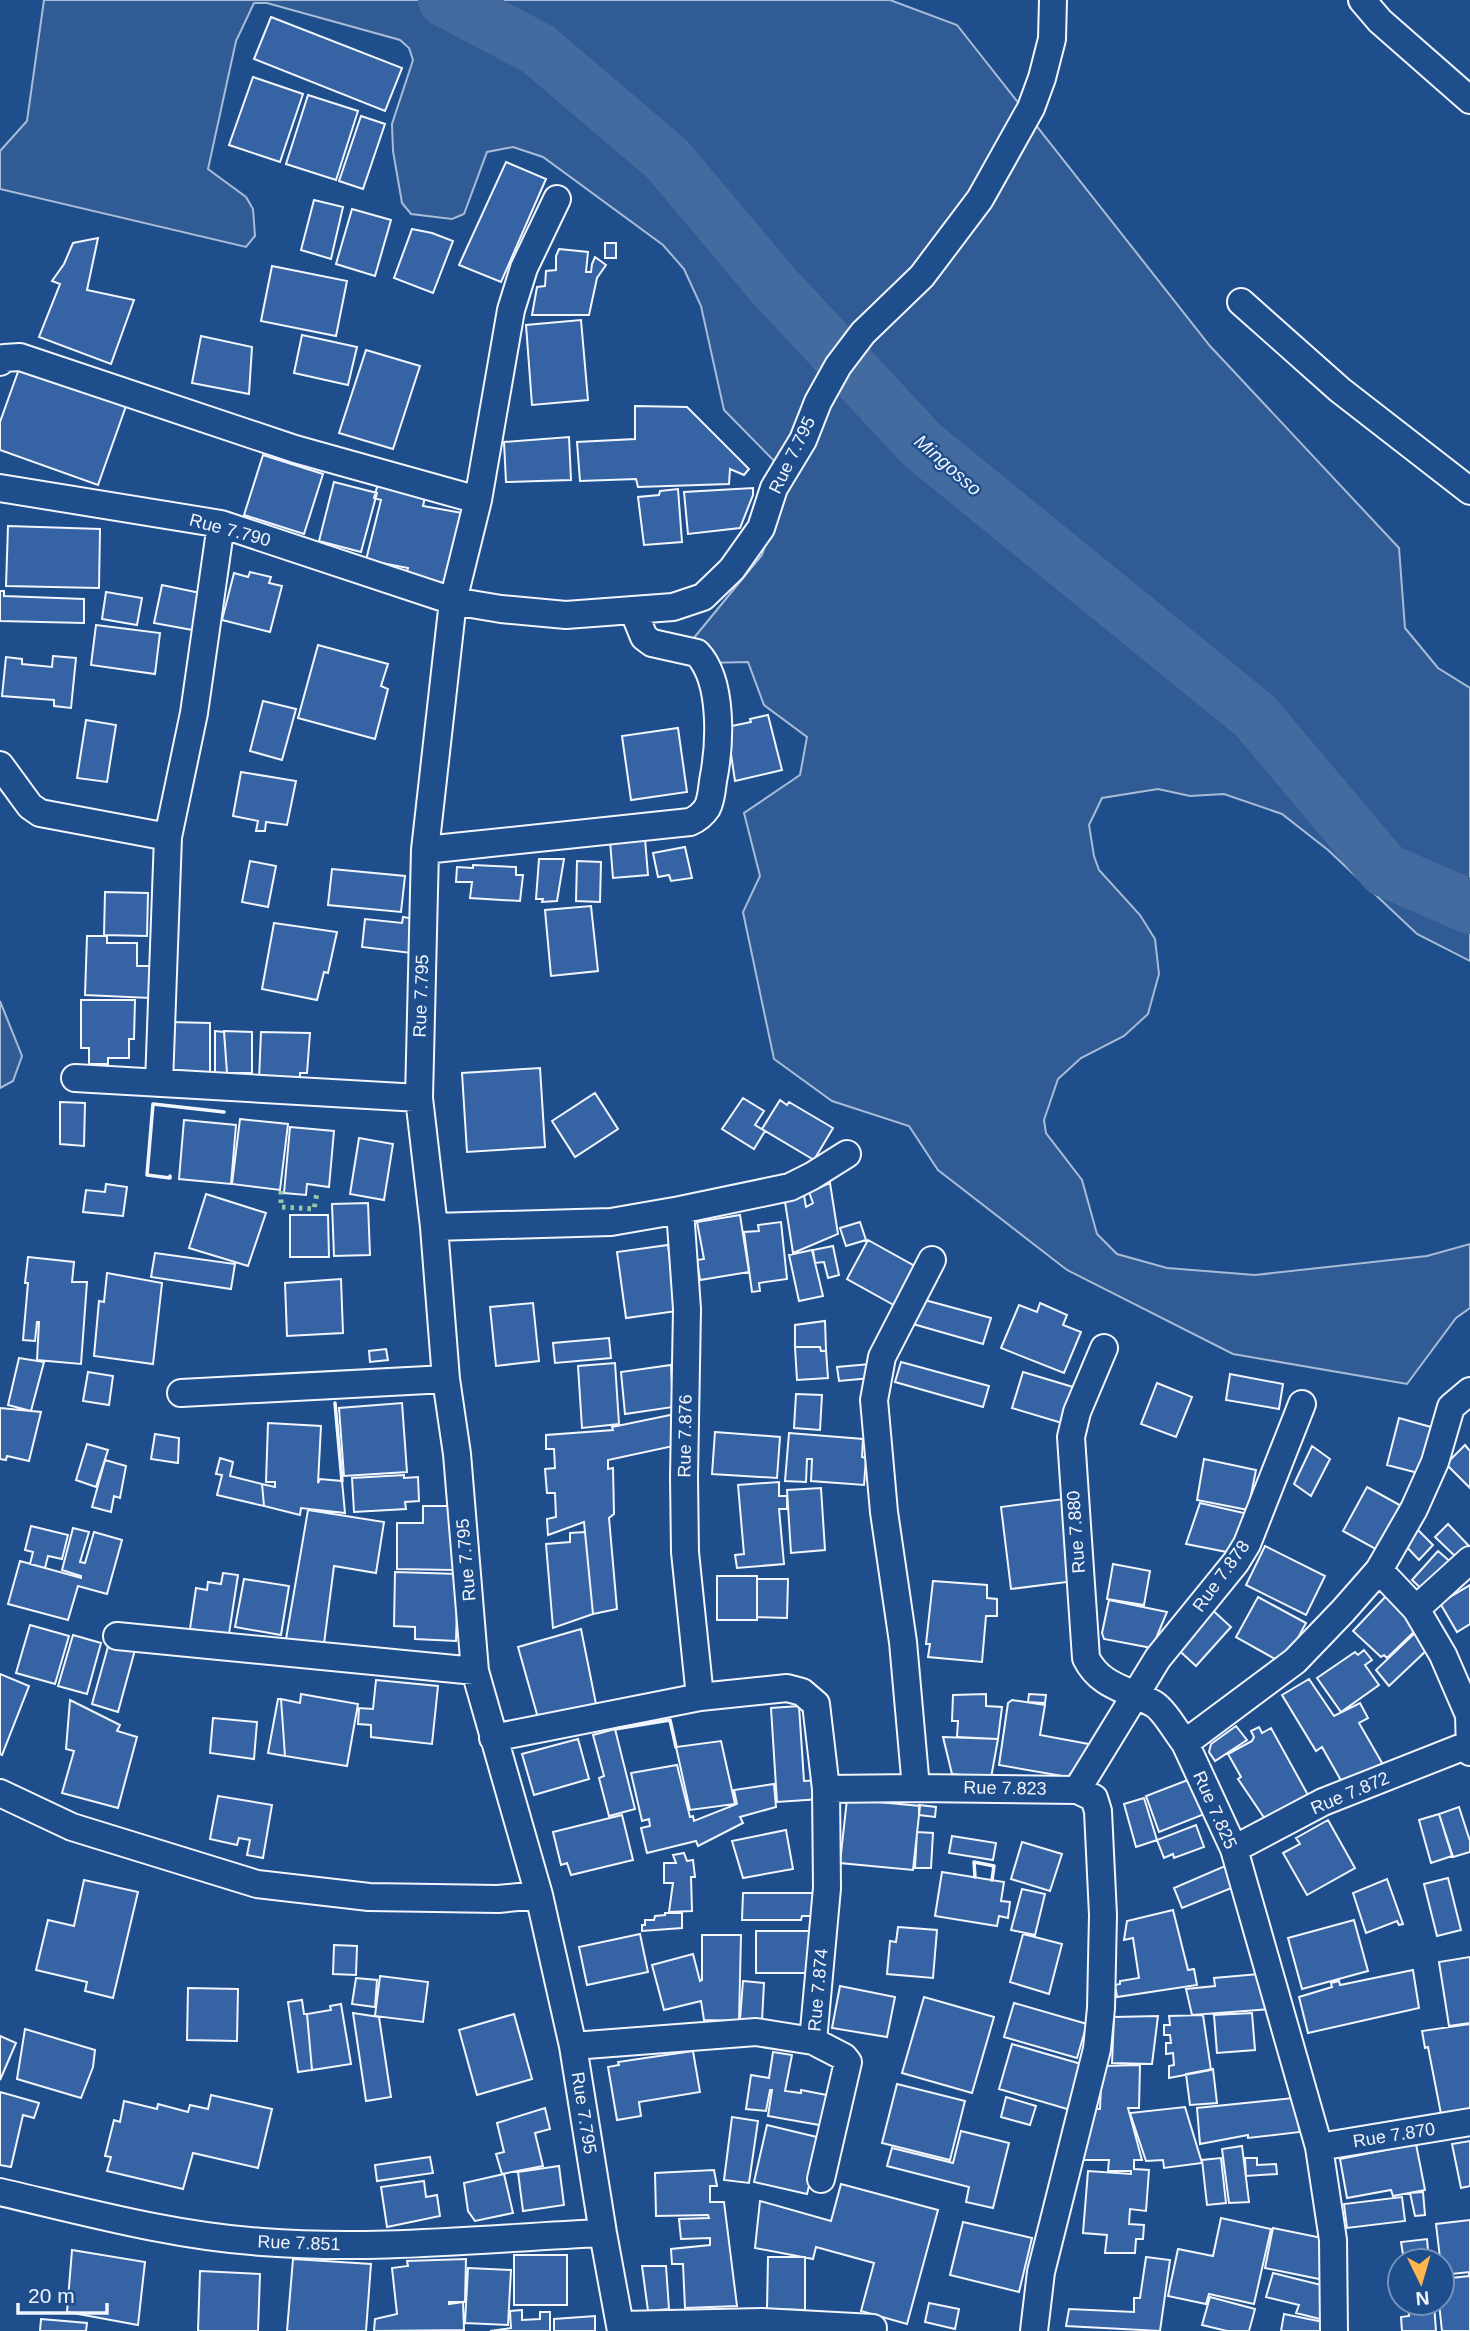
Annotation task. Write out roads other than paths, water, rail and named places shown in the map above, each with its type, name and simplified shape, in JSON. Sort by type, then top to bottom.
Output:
[{"type":"street","name":"Rue 7.795","points":[[621,2328],[573,2046],[539,1895],[475,1671],[457,1454],[446,1379],[434,1227],[419,1098],[425,850],[453,601],[566,615],[673,607],[703,597],[732,569],[761,528],[774,488],[803,440],[818,402],[838,366],[863,333],[922,276],[980,199],[1031,108],[1042,79],[1059,0]]},
{"type":"street","points":[[1362,0],[1380,21],[1470,100]]},
{"type":"street","points":[[453,601],[478,500],[511,310],[524,268],[557,199]]},
{"type":"street","points":[[1241,302],[1340,390],[1470,491]]},
{"type":"street","points":[[0,362],[4,358],[20,357],[295,449],[478,500]]},
{"type":"street","name":"Rue 7.790","points":[[0,488],[221,524],[453,601]]},
{"type":"street","points":[[159,1083],[168,837],[194,713],[221,524]]},
{"type":"street","points":[[425,850],[690,822],[698,818],[708,806],[718,755],[719,724],[715,693],[702,658],[690,650],[652,643],[644,637],[633,610]]},
{"type":"street","points":[[0,765],[30,806],[40,813],[168,837]]},
{"type":"street","points":[[75,1078],[419,1098]]},
{"type":"street","points":[[434,1227],[611,1222],[680,1210],[790,1186],[847,1154]]},
{"type":"street","name":"Rue 7.876","points":[[680,1210],[687,1309],[685,1552],[700,1697]]},
{"type":"street","points":[[826,1789],[916,1788],[903,1642],[884,1512],[874,1400],[882,1357],[932,1260]]},
{"type":"street","name":"Rue 7.880","points":[[1104,1348],[1077,1412],[1071,1437],[1086,1658],[1093,1671],[1108,1683],[1156,1705],[1185,1743]]},
{"type":"street","points":[[181,1393],[446,1379]]},
{"type":"street","points":[[1185,1743],[1295,1661],[1379,1570],[1414,1509],[1435,1462],[1451,1407],[1470,1391]]},
{"type":"street","name":"Rue 7.878","points":[[1077,1790],[1158,1658],[1236,1562],[1247,1544],[1302,1404]]},
{"type":"street","points":[[1416,1609],[1470,1560]]},
{"type":"street","points":[[1379,1570],[1416,1609],[1443,1655],[1469,1715],[1470,1752]]},
{"type":"street","points":[[117,1636],[475,1671]]},
{"type":"street","name":"Rue 7.874","points":[[573,2046],[756,2032],[813,2040],[827,1888],[826,1789],[816,1704],[802,1692],[787,1688],[700,1697]]},
{"type":"street","points":[[493,1738],[700,1697]]},
{"type":"street","name":"Rue 7.825","points":[[1185,1743],[1234,1849],[1319,2147],[1333,2240],[1334,2331]]},
{"type":"street","name":"Rue 7.872","points":[[1234,1849],[1323,1802],[1470,1744]]},
{"type":"street","name":"Rue 7.823","points":[[916,1788],[1077,1790]]},
{"type":"street","points":[[1034,2331],[1041,2272],[1097,2049],[1101,2008],[1103,1915],[1098,1811],[1094,1798],[1077,1790]]},
{"type":"street","points":[[0,1793],[72,1827],[257,1884],[369,1897],[498,1899],[539,1895]]},
{"type":"street","points":[[813,2040],[844,2057],[848,2062],[821,2179]]},
{"type":"street","name":"Rue 7.870","points":[[1319,2147],[1470,2122]]},
{"type":"street","name":"Rue 7.851","points":[[0,2192],[203,2236],[261,2242],[332,2246],[603,2233]]},
{"type":"street","points":[[621,2328],[762,2322],[873,2329]]},
{"type":"waterway","name":"Mingosso","points":[[445,0],[538,49],[667,159],[773,285],[922,445],[1255,716],[1385,870],[1470,907]]}]
